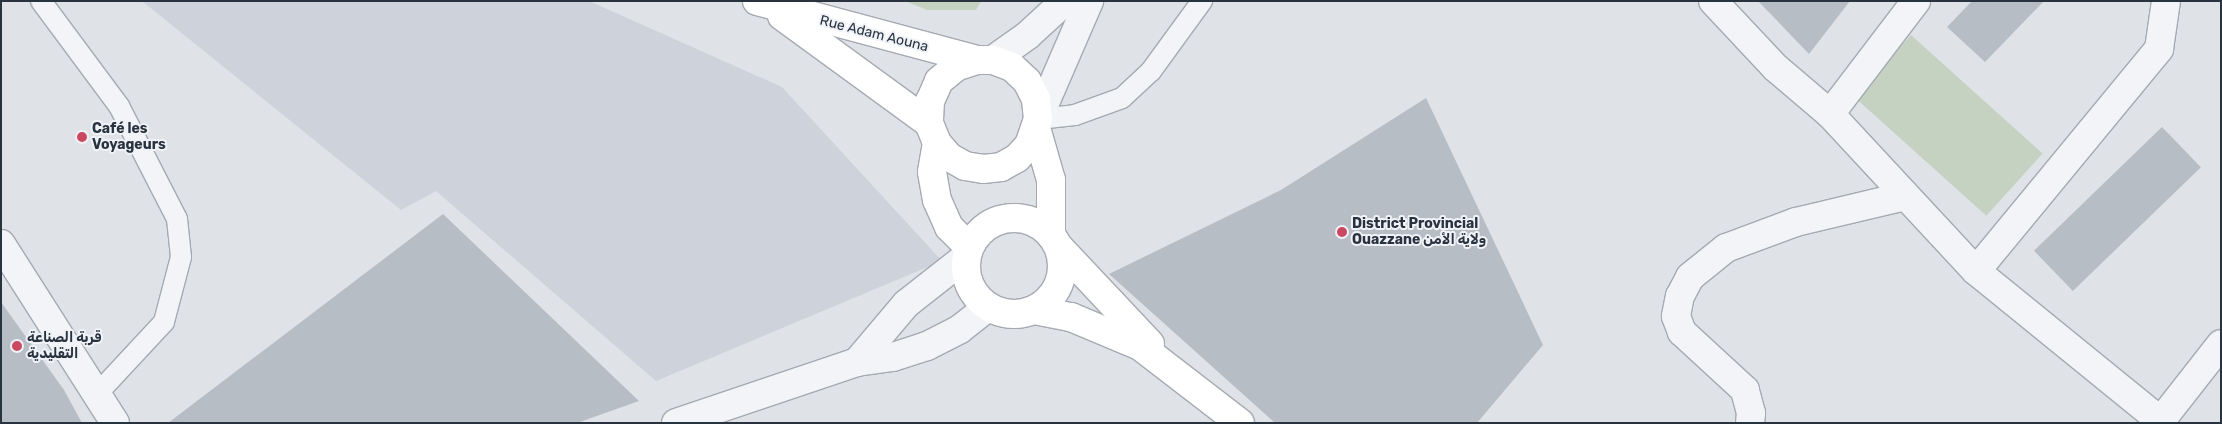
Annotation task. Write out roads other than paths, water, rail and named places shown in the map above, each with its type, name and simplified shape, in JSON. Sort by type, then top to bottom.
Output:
[{"type":"main road","name":"Rue Adam Aouna","points":[[764,4],[985,60]]},
{"type":"main road","name":"Rue Adam Aouna","points":[[764,4],[933,133]]},
{"type":"main road","points":[[967,252],[949,226],[937,200],[932,172],[933,133],[930,101],[939,81],[956,67],[985,60],[1012,67],[1027,81],[1036,99],[1037,123],[1051,180],[1055,241],[1062,265],[1059,283],[1049,298],[1034,310],[1019,314],[988,307],[974,294],[966,276],[967,252],[979,231],[996,220],[1016,217],[1035,222],[1055,241],[1171,367],[1240,423]]},
{"type":"main road","points":[[933,133],[948,157],[965,166],[983,169],[1000,166],[1017,158],[1029,145],[1037,123]]},
{"type":"main road","points":[[1034,310],[1107,330],[1171,367]]},
{"type":"street","points":[[985,60],[1028,35],[1065,1]]},
{"type":"street","points":[[1037,123],[1089,1]]},
{"type":"street","points":[[1713,1],[1776,68],[1830,114],[1976,271],[2161,422],[2221,344]]},
{"type":"street","points":[[1830,114],[1916,1]]},
{"type":"street","points":[[1976,271],[2159,49],[2166,1]]},
{"type":"street","points":[[1750,423],[1751,413],[1745,390],[1682,332],[1676,316],[1680,296],[1690,277],[1726,248],[1796,222],[1905,196]]},
{"type":"street","points":[[1,244],[115,423]]},
{"type":"street","points":[[857,362],[906,304],[967,252]]},
{"type":"street","points":[[684,422],[857,362],[893,357],[927,346],[960,329],[988,307]]},
{"type":"lane","points":[[41,1],[119,106],[177,219],[181,257],[164,322],[96,394]]},
{"type":"lane","points":[[1037,123],[1075,115],[1122,98],[1151,71],[1202,1]]},
{"type":"place","name":"Café les Voyageurs","points":[[82,137]]},
{"type":"place","name":"District Provincial Ouazzane ولاية الأمن","points":[[1342,232]]},
{"type":"place","name":"قربة الصناعة التقليدية","points":[[17,346]]}]
